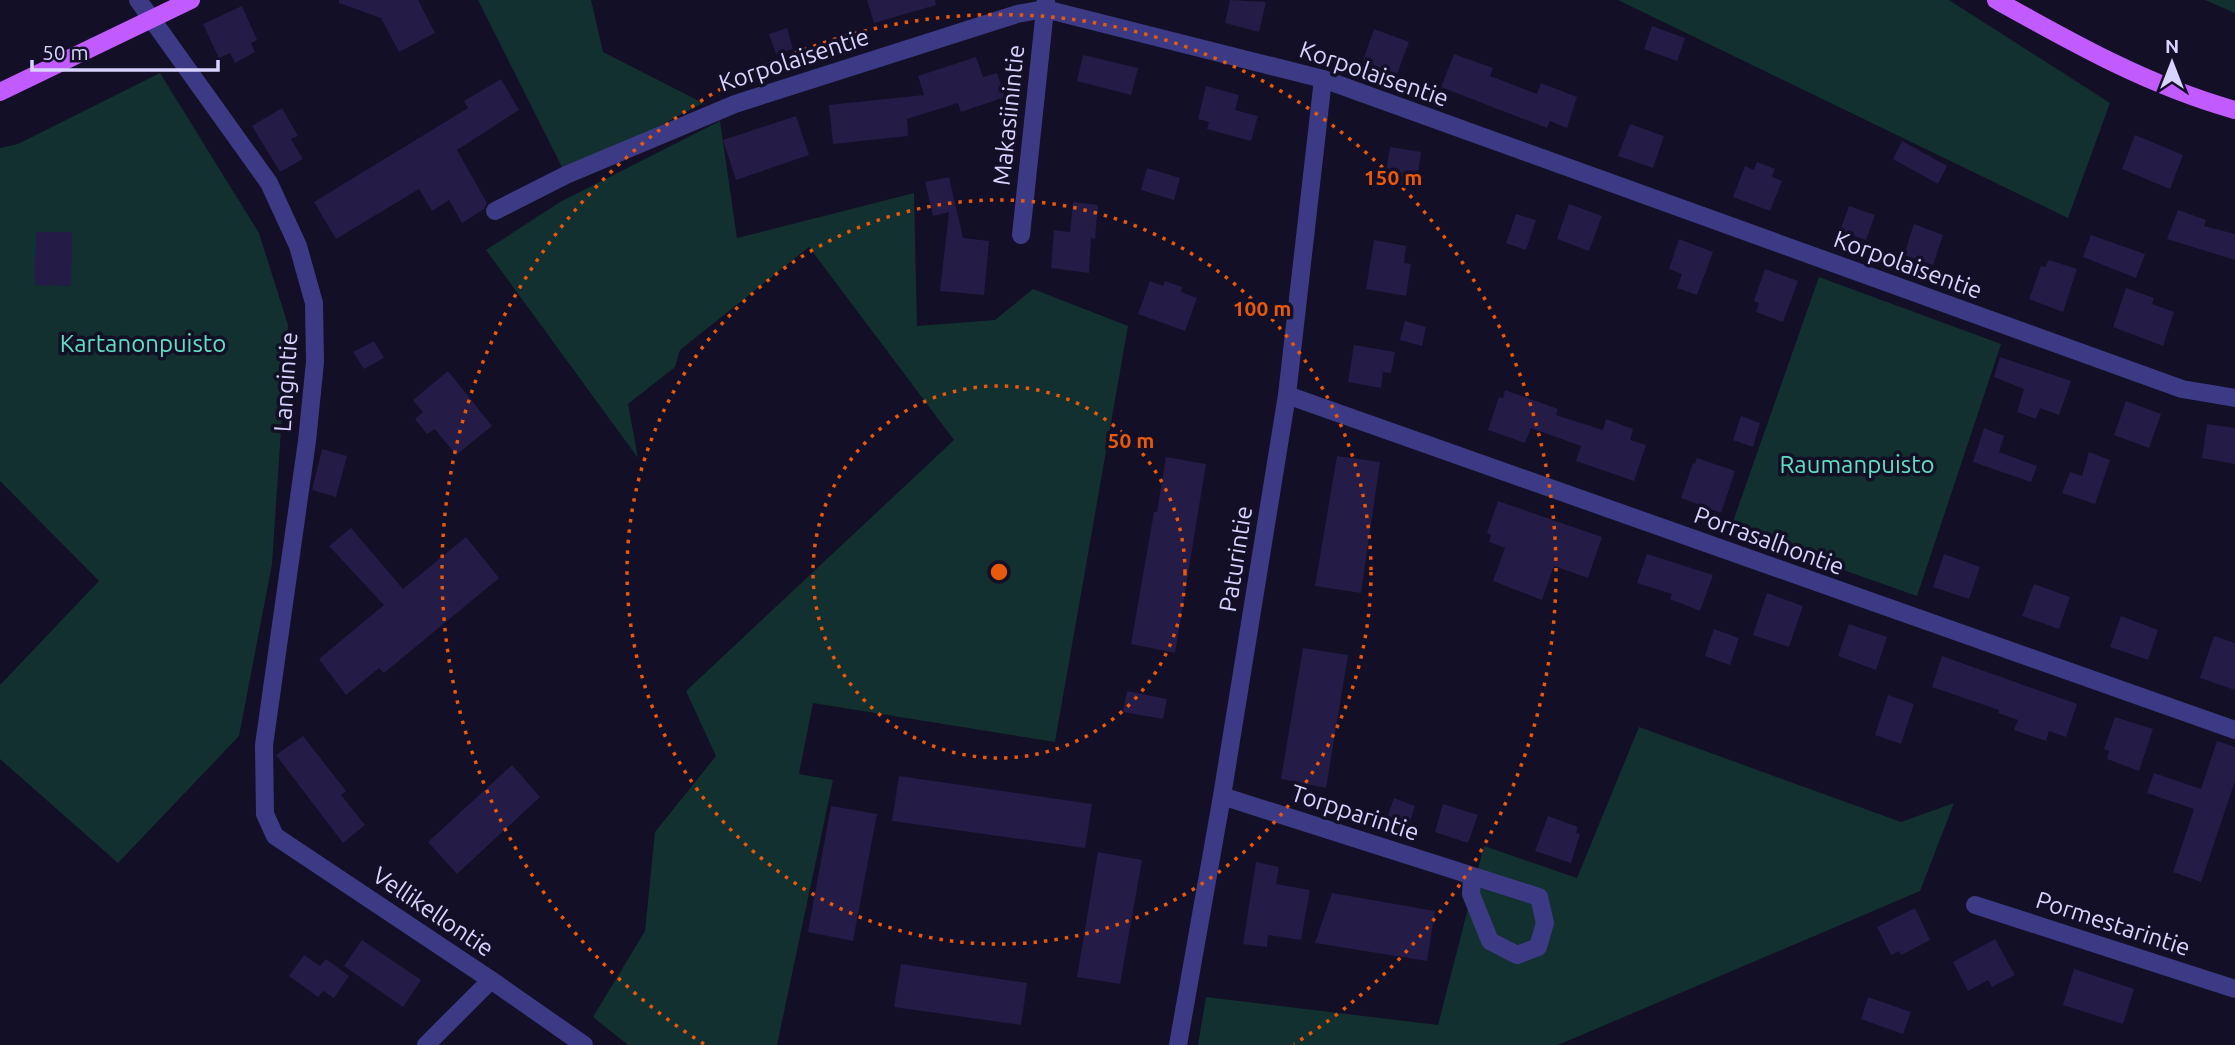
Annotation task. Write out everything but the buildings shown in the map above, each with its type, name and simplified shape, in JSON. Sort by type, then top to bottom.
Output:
[{"type":"main road","points":[[0,92],[191,0]]},
{"type":"main road","points":[[1996,0],[2090,53],[2141,77],[2235,110]]},
{"type":"street","name":"Langintie","points":[[138,0],[269,183],[298,246],[314,303],[315,362],[307,441],[264,745],[265,814]]},
{"type":"street","name":"Korpolaisentie","points":[[495,211],[566,175],[735,104],[1046,4],[1323,79],[2182,389],[2235,398]]},
{"type":"street","name":"Makasiinintie","points":[[1021,235],[1046,4]]},
{"type":"street","name":"Paturintie","points":[[1178,1045],[1222,796],[1287,395],[1323,79]]},
{"type":"street","name":"Porrasalhontie","points":[[1287,395],[2235,730]]},
{"type":"street","name":"Torpparintie","points":[[1222,796],[1539,897],[1545,923],[1538,947],[1517,955],[1490,941],[1471,894],[1472,876]]},
{"type":"street","name":"Vellikellontie","points":[[265,814],[275,836],[584,1045]]},
{"type":"street","name":"Pormestarintie","points":[[1975,905],[2235,989]]},
{"type":"street","points":[[426,1045],[491,980]]},
{"type":"green space","points":[[478,0],[591,0],[603,52],[703,103],[566,175]]},
{"type":"green space","points":[[1618,0],[1949,0],[2110,103],[2068,218]]},
{"type":"green space","points":[[2205,0],[2235,0],[2235,13]]},
{"type":"green space","name":"Kartanonpuisto","points":[[160,73],[259,233],[288,325],[272,564],[239,736],[118,863],[0,759],[0,685],[99,581],[0,481],[0,148],[18,144]]},
{"type":"green space","points":[[720,121],[737,238],[914,193],[917,326],[995,320],[1033,289],[1128,326],[1055,742],[813,703],[799,774],[833,780],[777,1045],[628,1045],[593,1017],[645,931],[655,832],[716,756],[686,691],[954,440],[809,247],[680,350],[675,367],[628,404],[638,458],[486,250],[560,202]]},
{"type":"green space","name":"Raumanpuisto","points":[[1819,277],[2001,344],[1917,596],[1730,530]]},
{"type":"green space","points":[[1639,727],[1901,822],[1954,803],[1920,891],[1558,1045],[1198,1045],[1206,997],[1438,1025],[1484,846],[1577,878]]}]
